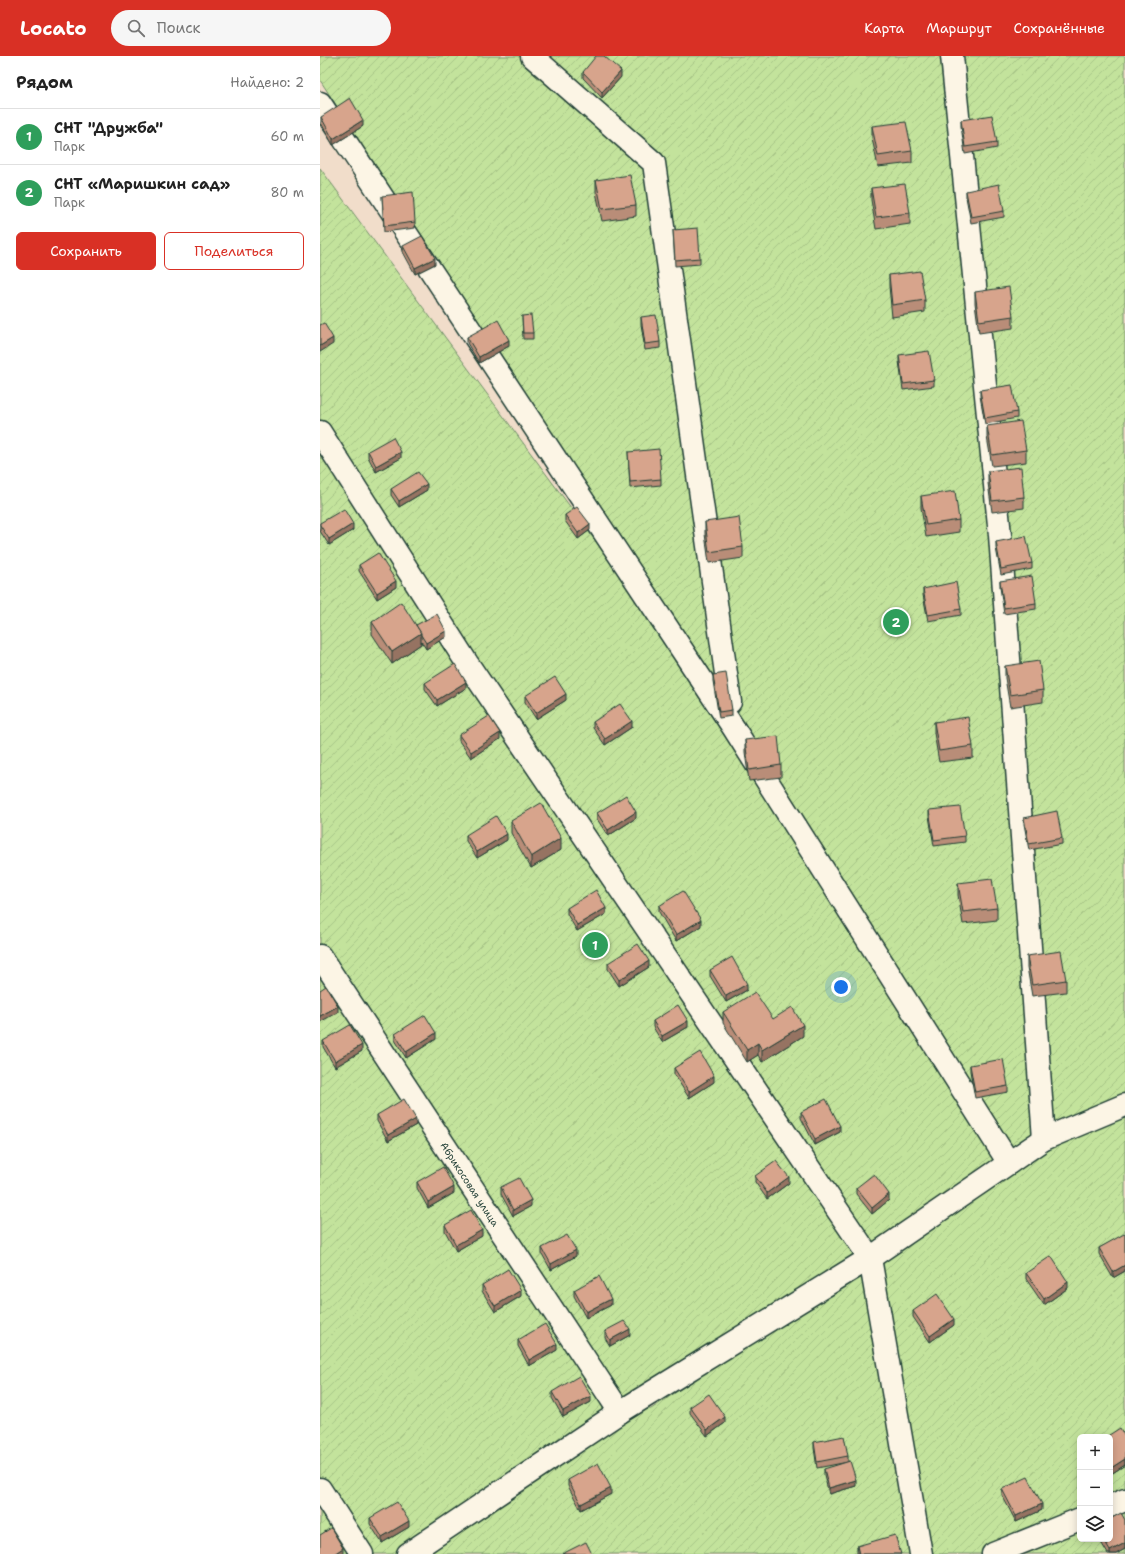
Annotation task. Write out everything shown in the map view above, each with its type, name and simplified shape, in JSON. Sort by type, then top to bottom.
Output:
[{"type":"lane","points":[[532,56],[654,163],[733,727]]},
{"type":"lane","points":[[952,56],[1000,535],[1044,1139]]},
{"type":"lane","points":[[320,103],[733,727],[1009,1163]]},
{"type":"lane","points":[[320,432],[467,663],[870,1258],[921,1554]]},
{"type":"lane","name":"Абрикосовая улица","points":[[320,956],[620,1412]]},
{"type":"lane","points":[[408,1554],[620,1412],[870,1258],[1044,1139],[1125,1105]]},
{"type":"lane","points":[[320,1489],[362,1554]]},
{"type":"lane","points":[[1113,1505],[1125,1500]]},
{"type":"lane","points":[[993,1554],[1077,1520]]},
{"type":"green space","points":[[320,56],[1125,56],[1125,1554],[320,1554],[320,168],[733,727],[1009,1163],[622,1412],[651,1409],[1014,1164],[320,80]]},
{"type":"building","points":[[596,56],[604,56],[621,71],[602,92],[583,72]]},
{"type":"building","points":[[350,98],[363,120],[333,139],[321,117]]},
{"type":"building","points":[[992,115],[997,142],[965,147],[961,120]]},
{"type":"building","points":[[906,122],[912,151],[878,156],[872,126]]},
{"type":"building","points":[[630,175],[636,205],[602,209],[596,180]]},
{"type":"building","points":[[905,184],[910,213],[876,217],[871,188]]},
{"type":"building","points":[[999,184],[1004,211],[971,217],[966,191]]},
{"type":"building","points":[[413,192],[415,222],[384,226],[382,196]]},
{"type":"building","points":[[698,228],[700,258],[675,260],[673,230]]},
{"type":"building","points":[[422,236],[435,258],[415,268],[403,246]]},
{"type":"building","points":[[920,271],[925,300],[892,305],[889,275]]},
{"type":"building","points":[[1009,287],[1013,316],[979,321],[975,292]]},
{"type":"building","points":[[531,315],[533,333],[523,333],[522,316]]},
{"type":"building","points":[[656,315],[660,342],[645,344],[641,317]]},
{"type":"building","points":[[498,320],[509,340],[479,357],[467,337]]},
{"type":"building","points":[[324,323],[333,338],[320,346],[320,325]]},
{"type":"building","points":[[929,351],[934,380],[903,384],[899,355]]},
{"type":"building","points":[[1012,385],[1017,412],[985,418],[980,390]]},
{"type":"building","points":[[1021,421],[1026,450],[992,455],[987,426]]},
{"type":"building","points":[[393,437],[401,452],[376,466],[368,451]]},
{"type":"building","points":[[659,449],[661,479],[630,482],[628,452]]},
{"type":"building","points":[[1021,467],[1024,497],[992,501],[988,471]]},
{"type":"building","points":[[418,472],[427,484],[399,501],[391,489]]},
{"type":"building","points":[[955,491],[959,520],[926,525],[921,496]]},
{"type":"building","points":[[577,507],[590,524],[578,533],[565,515]]},
{"type":"building","points":[[344,509],[353,524],[329,539],[320,523]]},
{"type":"building","points":[[739,517],[743,547],[709,552],[705,522]]},
{"type":"building","points":[[1026,536],[1032,563],[1001,569],[996,542]]},
{"type":"building","points":[[378,553],[396,581],[377,593],[359,565]]},
{"type":"building","points":[[1032,576],[1036,603],[1004,608],[1000,581]]},
{"type":"building","points":[[956,582],[961,609],[928,615],[923,589]]},
{"type":"building","points":[[401,602],[421,633],[392,652],[372,622]]},
{"type":"building","points":[[437,614],[446,631],[426,643],[416,625]]},
{"type":"building","points":[[1039,661],[1043,690],[1010,695],[1005,666]]},
{"type":"building","points":[[455,664],[466,682],[437,700],[425,683]]},
{"type":"building","points":[[726,673],[732,710],[719,712],[713,675]]},
{"type":"building","points":[[555,677],[566,694],[536,713],[525,696]]},
{"type":"building","points":[[620,704],[632,721],[605,739],[593,722]]},
{"type":"building","points":[[489,716],[500,733],[471,752],[459,735]]},
{"type":"building","points":[[968,717],[973,746],[939,751],[934,722]]},
{"type":"building","points":[[778,736],[781,765],[749,770],[745,740]]},
{"type":"building","points":[[626,795],[636,812],[608,830],[597,813]]},
{"type":"building","points":[[541,803],[561,838],[531,857],[511,821]]},
{"type":"building","points":[[960,807],[965,836],[934,840],[929,810]]},
{"type":"building","points":[[1057,811],[1062,838],[1029,844],[1024,818]]},
{"type":"building","points":[[496,816],[507,834],[477,852],[466,835]]},
{"type":"building","points":[[992,879],[997,908],[963,912],[958,883]]},
{"type":"building","points":[[596,890],[606,908],[577,925],[567,908]]},
{"type":"building","points":[[683,891],[701,920],[676,935],[659,906]]},
{"type":"building","points":[[638,944],[649,961],[619,980],[608,963]]},
{"type":"building","points":[[1061,951],[1066,980],[1032,985],[1027,956]]},
{"type":"building","points":[[732,957],[747,984],[726,996],[710,970]]},
{"type":"building","points":[[326,986],[338,1006],[320,1016],[320,990]]},
{"type":"building","points":[[755,992],[773,1019],[792,1007],[803,1025],[762,1050],[758,1043],[747,1050],[723,1012]]},
{"type":"building","points":[[678,1005],[688,1021],[662,1036],[653,1021]]},
{"type":"building","points":[[425,1015],[436,1033],[406,1052],[395,1034]]},
{"type":"building","points":[[350,1025],[362,1045],[335,1061],[323,1041]]},
{"type":"building","points":[[700,1052],[714,1076],[689,1092],[674,1068]]},
{"type":"building","points":[[1003,1059],[1008,1086],[975,1092],[970,1065]]},
{"type":"building","points":[[404,1099],[416,1119],[388,1135],[377,1115]]},
{"type":"building","points":[[826,1099],[840,1126],[815,1139],[801,1112]]},
{"type":"building","points":[[776,1161],[789,1177],[767,1193],[755,1176]]},
{"type":"building","points":[[443,1167],[454,1187],[428,1202],[417,1182]]},
{"type":"building","points":[[874,1174],[889,1194],[872,1208],[856,1188]]},
{"type":"building","points":[[519,1178],[531,1200],[513,1210],[501,1187]]},
{"type":"building","points":[[471,1210],[482,1230],[456,1245],[445,1225]]},
{"type":"building","points":[[1124,1234],[1125,1265],[1113,1272],[1099,1248]]},
{"type":"building","points":[[567,1235],[576,1250],[551,1264],[542,1248]]},
{"type":"building","points":[[1051,1256],[1068,1282],[1044,1299],[1026,1273]]},
{"type":"building","points":[[508,1269],[521,1290],[495,1306],[482,1285]]},
{"type":"building","points":[[599,1276],[611,1299],[586,1312],[574,1290]]},
{"type":"building","points":[[937,1294],[954,1319],[930,1336],[913,1311]]},
{"type":"building","points":[[624,1321],[630,1329],[610,1340],[605,1331]]},
{"type":"building","points":[[545,1324],[557,1344],[529,1360],[518,1340]]},
{"type":"building","points":[[579,1376],[591,1396],[563,1411],[552,1392]]},
{"type":"building","points":[[709,1394],[725,1417],[707,1430],[690,1407]]},
{"type":"building","points":[[1120,1428],[1125,1437],[1125,1459],[1113,1467],[1113,1434],[1111,1434]]},
{"type":"building","points":[[844,1436],[848,1456],[817,1462],[814,1442]]},
{"type":"building","points":[[850,1461],[856,1480],[829,1488],[824,1469]]},
{"type":"building","points":[[598,1463],[611,1488],[581,1504],[568,1480]]},
{"type":"building","points":[[1028,1477],[1042,1504],[1016,1516],[1002,1489]]},
{"type":"building","points":[[397,1502],[409,1521],[382,1537],[370,1518]]},
{"type":"building","points":[[1121,1513],[1125,1520],[1125,1543],[1110,1551],[1105,1542],[1113,1542],[1113,1517]]},
{"type":"building","points":[[331,1528],[343,1548],[334,1554],[320,1554],[320,1535]]},
{"type":"building","points":[[895,1535],[901,1554],[859,1554],[857,1546]]},
{"type":"building","points":[[586,1542],[592,1554],[562,1554]]},
{"type":"place","name":"СНТ «Маришкин сад»","points":[[896,622]]},
{"type":"place","name":"СНТ \"Дружба\"","points":[[595,945]]}]
